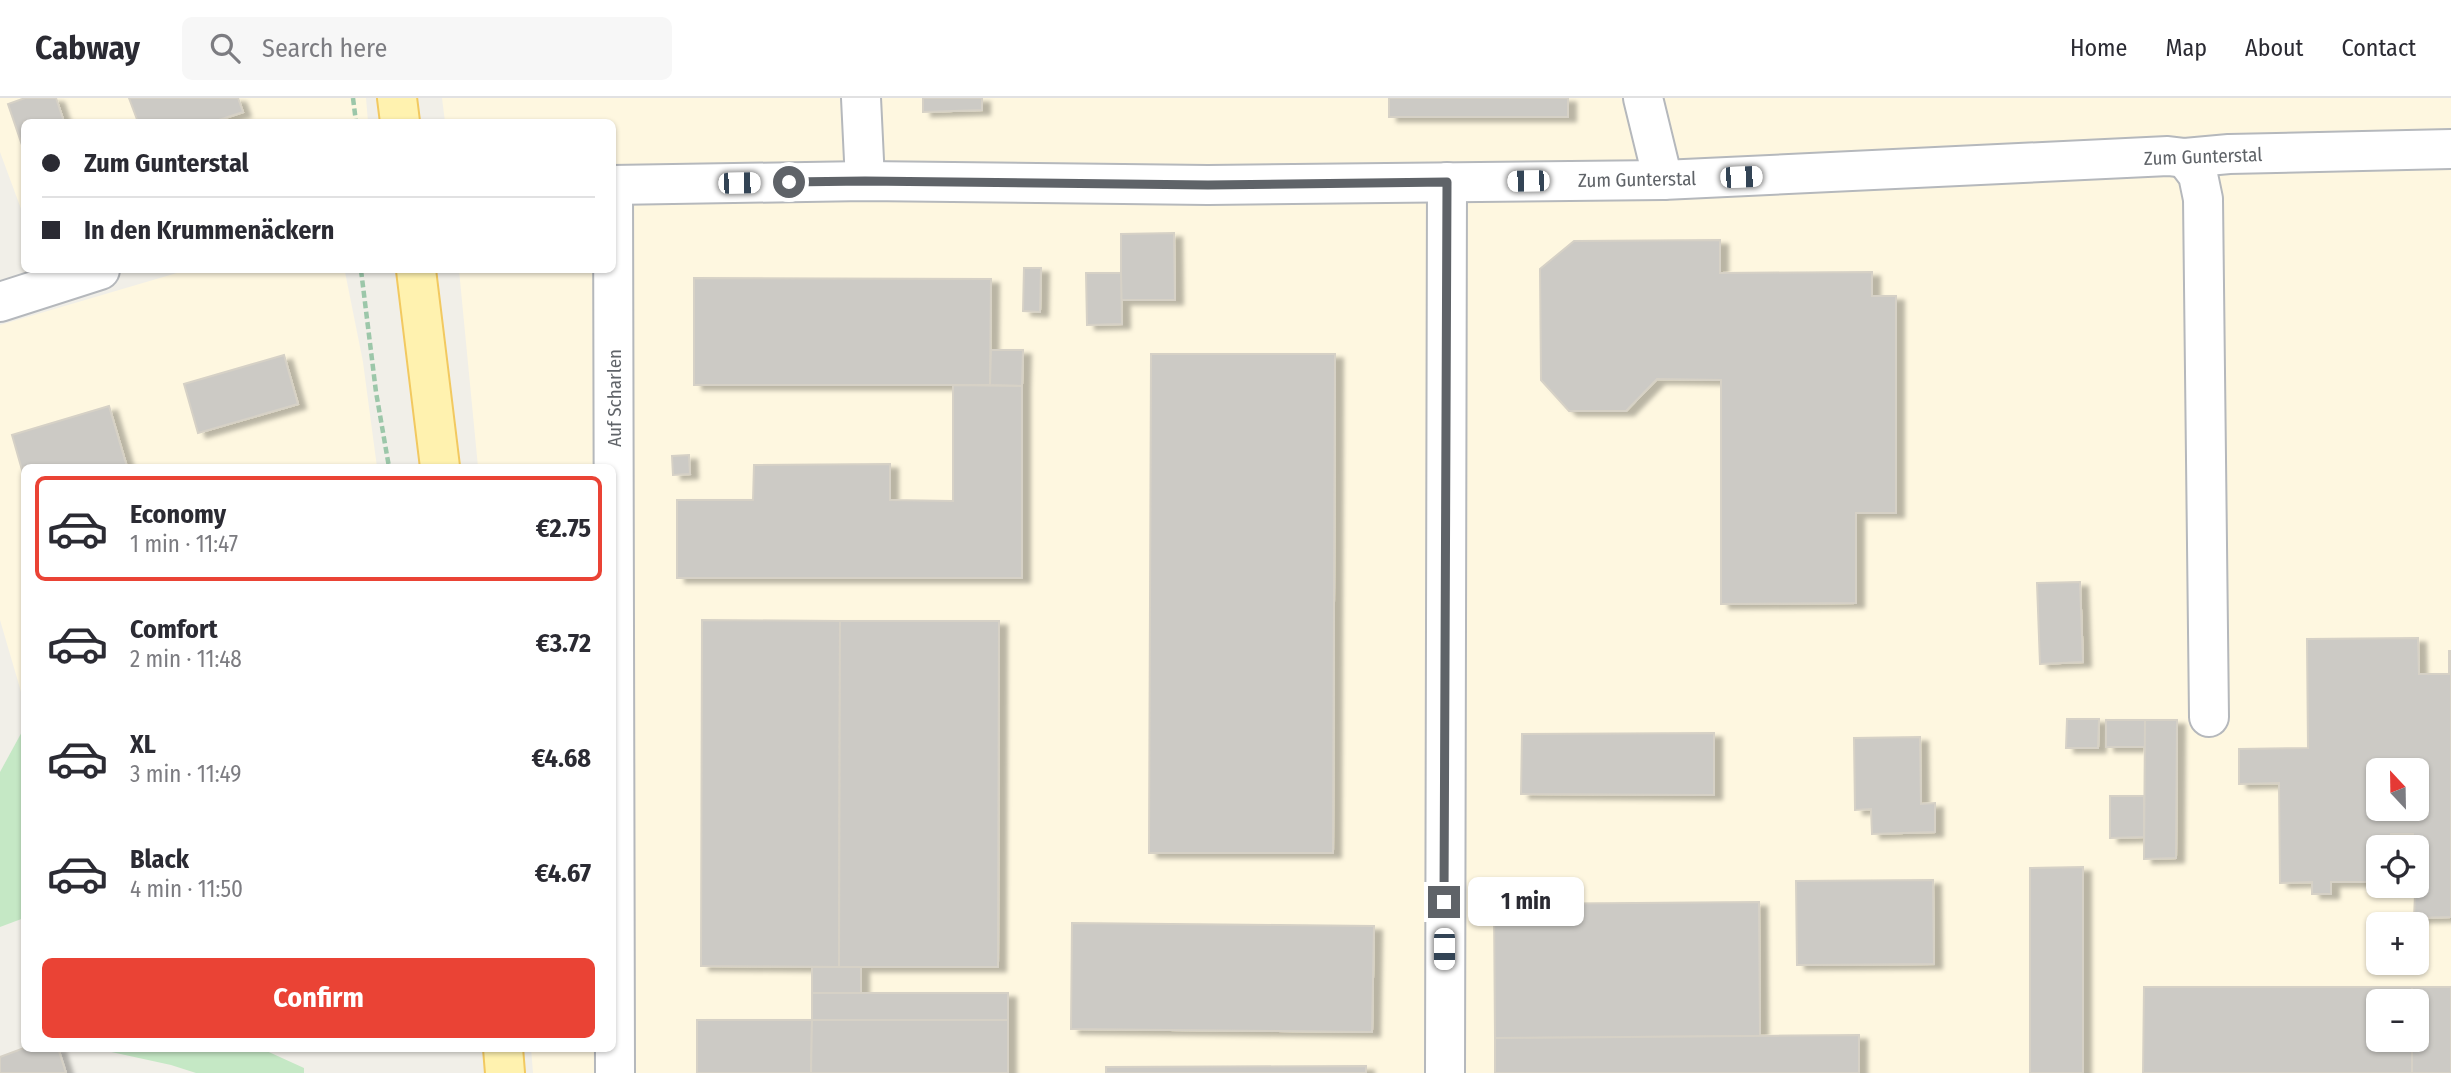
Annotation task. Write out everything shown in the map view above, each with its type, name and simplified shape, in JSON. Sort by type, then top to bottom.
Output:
[{"type":"main road","points":[[397,98],[400,119]]},
{"type":"main road","points":[[416,273],[440,464]]},
{"type":"main road","points":[[503,1052],[505,1073]]},
{"type":"street","points":[[861,98],[865,181]]},
{"type":"street","points":[[1643,98],[1663,180]]},
{"type":"street","name":"Zum Gunterstal","points":[[616,185],[865,181],[1208,185],[1663,180],[2168,156],[2185,158],[2229,154],[2451,149]]},
{"type":"street","points":[[2185,158],[2198,175],[2203,199],[2208,700]]},
{"type":"street","points":[[1445,1073],[1447,182]]},
{"type":"street","points":[[0,302],[91,273]]},
{"type":"street","name":"Auf Scharlen","points":[[613,273],[614,464]]},
{"type":"street","name":"Auf Scharlen","points":[[615,1052],[615,1073]]},
{"type":"path","points":[[353,98],[356,119]]},
{"type":"path","points":[[361,273],[388,464]]},
{"type":"shaded area","points":[[0,98],[366,98],[368,119],[21,119],[21,209],[0,152]]},
{"type":"shaded area","points":[[442,98],[2451,98],[2451,1073],[533,1073],[531,1052],[616,1052],[616,464],[478,464],[459,273],[616,273],[616,119],[445,119]]},
{"type":"shaded area","points":[[177,273],[345,273],[363,362],[377,464],[21,464],[21,692],[0,620],[0,325]]},
{"type":"green space","points":[[21,734],[21,919],[0,927],[0,772]]},
{"type":"green space","points":[[111,1052],[269,1052],[304,1068],[304,1073],[196,1073]]},
{"type":"building","points":[[25,98],[56,98],[63,119],[21,119],[21,142],[8,104]]},
{"type":"building","points":[[129,98],[238,98],[243,112],[222,119],[137,119]]},
{"type":"building","points":[[923,98],[982,98],[982,110],[923,112]]},
{"type":"building","points":[[1389,98],[1568,98],[1568,117],[1389,117]]},
{"type":"building","points":[[1174,233],[1175,300],[1121,300],[1121,234]]},
{"type":"building","points":[[1720,240],[1720,273],[1872,272],[1872,296],[1896,296],[1896,513],[1856,513],[1856,603],[1721,604],[1721,380],[1657,379],[1626,411],[1569,411],[1541,380],[1540,269],[1574,241]]},
{"type":"building","points":[[1024,268],[1041,268],[1040,312],[1023,311]]},
{"type":"building","points":[[1086,273],[1121,273],[1122,324],[1087,325]]},
{"type":"building","points":[[694,278],[991,279],[990,385],[694,385]]},
{"type":"building","points":[[991,350],[1023,350],[1022,386],[990,385]]},
{"type":"building","points":[[1151,354],[1335,354],[1333,853],[1149,853]]},
{"type":"building","points":[[284,355],[298,404],[198,433],[184,384]]},
{"type":"building","points":[[953,385],[1022,386],[1022,578],[677,578],[677,500],[753,500],[754,465],[890,464],[890,500],[953,501]]},
{"type":"building","points":[[109,406],[126,464],[21,464],[21,466],[12,435]]},
{"type":"building","points":[[689,455],[690,474],[673,475],[672,456]]},
{"type":"building","points":[[2080,582],[2083,662],[2040,664],[2037,583]]},
{"type":"building","points":[[702,620],[840,621],[839,967],[701,966]]},
{"type":"building","points":[[840,621],[999,621],[998,967],[839,967]]},
{"type":"building","points":[[2418,638],[2419,674],[2449,674],[2451,651],[2451,917],[2429,918],[2429,912],[2414,912],[2415,898],[2429,898],[2429,835],[2366,835],[2366,882],[2331,882],[2331,894],[2312,894],[2312,882],[2280,883],[2279,783],[2239,784],[2239,749],[2308,748],[2307,639]]},
{"type":"building","points":[[2067,719],[2099,719],[2098,748],[2066,748]]},
{"type":"building","points":[[2106,720],[2145,720],[2145,747],[2106,747]]},
{"type":"building","points":[[2145,720],[2177,720],[2176,858],[2144,859]]},
{"type":"building","points":[[1714,733],[1714,795],[1521,794],[1522,734]]},
{"type":"building","points":[[1920,737],[1921,804],[1935,803],[1935,832],[1872,834],[1871,809],[1855,810],[1854,738]]},
{"type":"building","points":[[2110,796],[2144,796],[2144,837],[2110,838]]},
{"type":"building","points":[[2083,867],[2083,1073],[2030,1073],[2030,868]]},
{"type":"building","points":[[1933,880],[1934,964],[1797,965],[1796,881]]},
{"type":"building","points":[[1759,902],[1760,1036],[1495,1038],[1494,904]]},
{"type":"building","points":[[1072,923],[1374,926],[1372,1032],[1071,1029]]},
{"type":"building","points":[[812,967],[861,967],[861,993],[812,993]]},
{"type":"building","points":[[2144,987],[2412,987],[2366,989],[2366,1052],[2412,1052],[2412,1073],[2143,1073]]},
{"type":"building","points":[[2451,987],[2451,1073],[2412,1073],[2412,1052],[2429,1052],[2429,989],[2412,989]]},
{"type":"building","points":[[812,993],[1008,993],[1008,1020],[812,1020]]},
{"type":"building","points":[[697,1020],[812,1020],[811,1073],[697,1073]]},
{"type":"building","points":[[812,1020],[1008,1020],[1008,1073],[811,1073]]},
{"type":"building","points":[[1859,1035],[1859,1073],[1495,1073],[1495,1038]]},
{"type":"building","points":[[21,1049],[21,1052],[59,1052],[66,1073],[0,1073],[0,1057]]},
{"type":"building","points":[[1366,1066],[1366,1073],[1106,1073],[1106,1067]]},
{"type":"route","points":[[789,182],[1208,185],[1447,182],[1444,902]]}]
